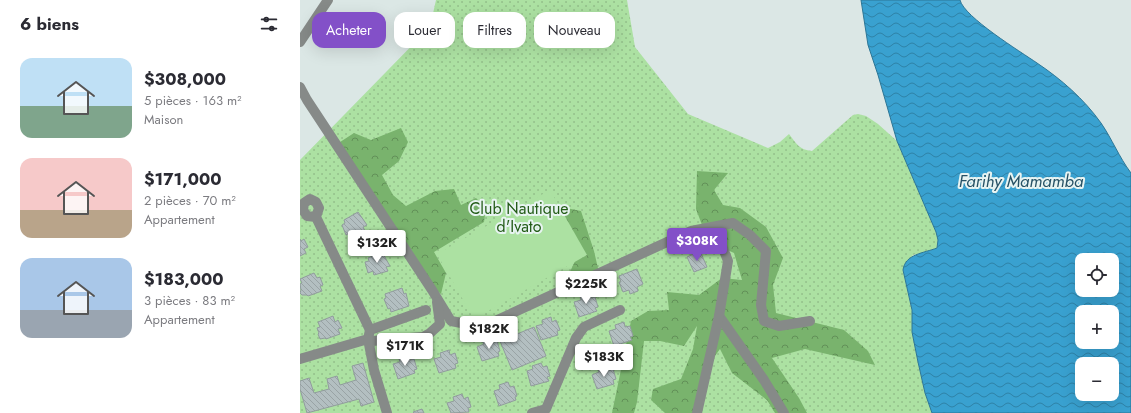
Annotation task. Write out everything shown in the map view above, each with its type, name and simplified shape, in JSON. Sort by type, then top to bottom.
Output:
[{"type":"street","points":[[300,42],[328,0]]},
{"type":"street","points":[[300,87],[451,321],[482,327],[691,230],[733,223],[750,235],[766,250],[761,305],[764,321],[779,326],[810,320]]},
{"type":"street","points":[[316,217],[372,341],[423,337],[430,333],[440,324],[434,294]]},
{"type":"street","points":[[691,230],[710,235],[721,243],[728,261],[719,316],[697,413]]},
{"type":"street","points":[[300,359],[369,335],[426,310]]},
{"type":"street","points":[[532,413],[545,411],[576,338],[584,327],[620,310]]},
{"type":"street","points":[[719,316],[764,380],[784,413]]},
{"type":"street","points":[[369,335],[374,370],[386,413]]},
{"type":"green space","name":"Club Nautique d'Ivato","points":[[436,0],[627,0],[635,47],[688,114],[768,148],[780,142],[789,134],[801,148],[812,151],[853,115],[858,114],[866,116],[878,124],[897,141],[936,232],[938,240],[937,248],[913,255],[903,270],[912,311],[912,332],[918,362],[925,393],[932,413],[300,413],[300,160],[409,48],[455,48],[455,12],[433,12]]},
{"type":"green space","points":[[401,128],[408,142],[399,161],[382,175],[393,195],[406,206],[435,191],[454,189],[461,205],[476,198],[486,208],[484,222],[434,252],[446,273],[441,294],[426,282],[337,144],[354,133],[371,140]]},
{"type":"green space","points":[[697,171],[728,173],[714,190],[723,205],[740,208],[766,227],[783,258],[773,285],[776,313],[844,330],[868,351],[875,365],[805,349],[772,358],[799,398],[807,413],[775,413],[767,400],[732,373],[720,349],[712,360],[700,413],[665,413],[651,400],[653,389],[681,379],[693,349],[697,326],[684,346],[660,341],[644,341],[637,402],[634,413],[612,413],[631,321],[648,311],[669,310],[667,292],[699,295],[722,278],[742,280],[734,253],[708,241],[696,209]]},
{"type":"green space","points":[[550,190],[587,255],[474,319],[437,254]]},
{"type":"green space","points":[[566,208],[581,211],[594,251],[603,290],[589,307],[582,301],[569,274],[575,261],[558,214]]},
{"type":"water","name":"Farihy Mamamba","points":[[861,0],[960,0],[971,15],[982,25],[1046,69],[1063,83],[1080,98],[1101,123],[1131,173],[1131,413],[932,413],[925,393],[918,362],[912,332],[912,310],[903,270],[907,261],[911,257],[937,248],[938,240],[936,232],[897,141],[868,45]]},
{"type":"building","points":[[358,212],[367,225],[363,227],[365,231],[352,236],[351,233],[346,235],[342,225],[345,223],[344,220]]},
{"type":"building","points":[[300,239],[301,241],[304,239],[308,247],[304,249],[306,253],[300,256]]},
{"type":"building","points":[[700,251],[707,267],[694,272],[687,257]]},
{"type":"building","points":[[382,252],[390,266],[386,267],[388,271],[374,275],[373,271],[368,273],[365,262],[369,261],[368,258]]},
{"type":"building","points":[[637,269],[643,284],[637,287],[638,291],[630,294],[629,290],[623,292],[619,282],[621,282],[619,276]]},
{"type":"building","points":[[314,273],[317,278],[320,277],[323,285],[320,286],[322,291],[308,296],[302,295],[300,293],[300,284],[302,283],[300,279]]},
{"type":"building","points":[[402,288],[404,294],[406,293],[409,306],[391,312],[390,308],[388,309],[384,299],[386,298],[385,294]]},
{"type":"building","points":[[589,294],[591,298],[595,297],[598,307],[595,308],[597,311],[579,317],[574,302],[581,300],[580,296]]},
{"type":"building","points":[[333,316],[335,322],[338,320],[342,328],[338,329],[340,334],[326,339],[320,339],[317,328],[320,327],[318,322]]},
{"type":"building","points":[[551,317],[552,322],[556,320],[560,330],[557,331],[558,335],[541,340],[536,326],[543,324],[542,320]]},
{"type":"building","points":[[624,322],[625,327],[630,326],[633,336],[630,337],[632,340],[614,346],[609,331],[616,329],[615,325]]},
{"type":"building","points":[[534,327],[546,356],[512,370],[500,341]]},
{"type":"building","points":[[491,338],[493,343],[497,341],[500,351],[498,352],[499,356],[482,361],[477,347],[484,344],[482,341]]},
{"type":"building","points":[[449,350],[450,355],[455,353],[458,363],[455,364],[456,368],[439,373],[434,359],[441,357],[440,353]]},
{"type":"building","points":[[408,356],[410,360],[414,359],[417,369],[414,370],[415,373],[398,379],[393,364],[400,362],[399,359]]},
{"type":"building","points":[[363,363],[374,402],[361,406],[359,399],[307,413],[300,389],[300,381],[309,378],[314,393],[329,389],[327,379],[337,376],[340,385],[356,380],[352,366]]},
{"type":"building","points":[[541,363],[543,367],[547,366],[550,376],[547,377],[549,381],[531,386],[527,371],[533,369],[532,366]]},
{"type":"building","points":[[607,366],[608,371],[613,369],[616,379],[613,380],[614,384],[597,389],[592,375],[599,372],[598,369]]},
{"type":"building","points":[[508,382],[510,387],[514,386],[517,396],[515,397],[516,400],[499,406],[494,391],[500,389],[499,385]]},
{"type":"building","points":[[462,394],[464,399],[468,397],[471,407],[468,408],[469,412],[451,413],[447,403],[454,401],[453,397]]},
{"type":"building","points":[[422,409],[424,413],[413,412]]}]
